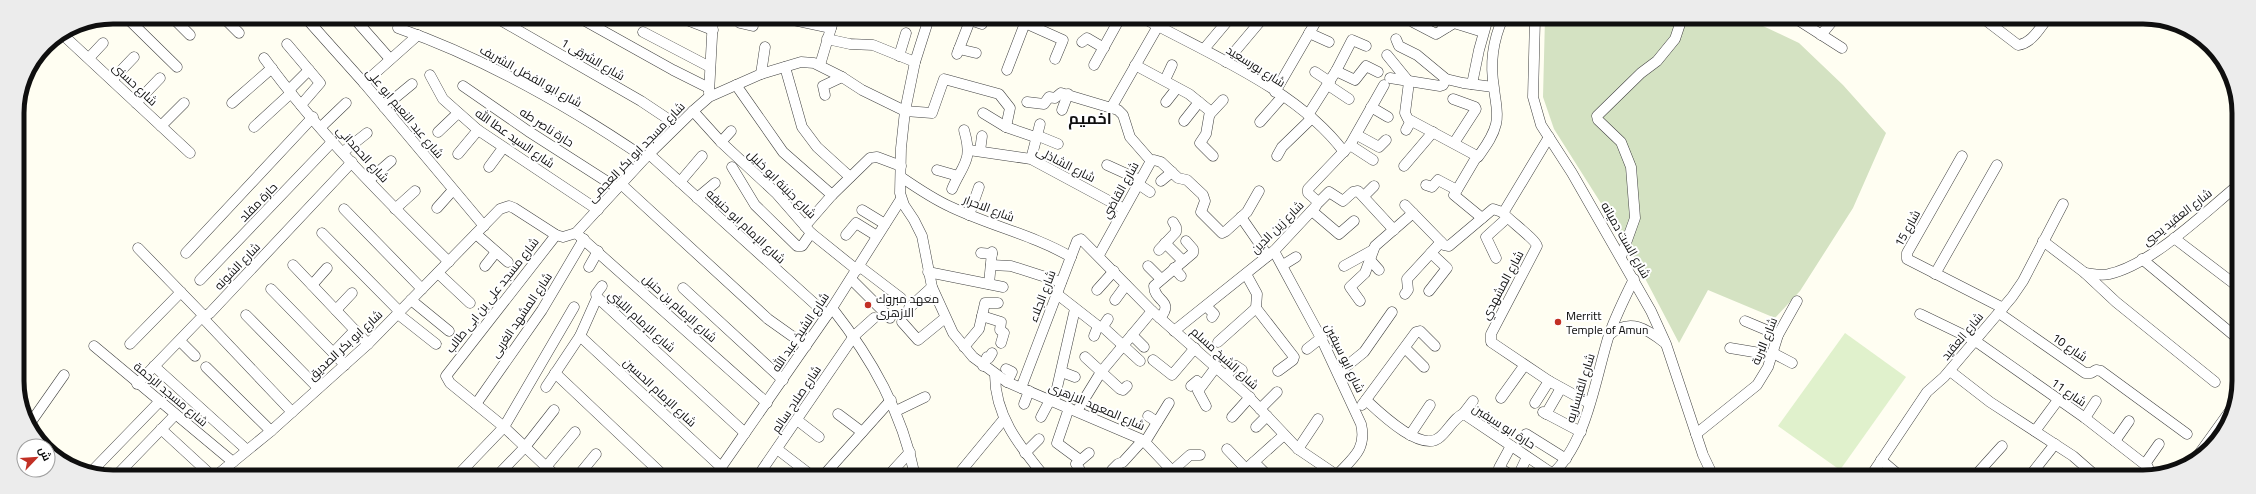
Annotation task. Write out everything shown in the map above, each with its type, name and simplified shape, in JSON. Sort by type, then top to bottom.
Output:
[{"type":"street","points":[[133,24],[178,67]]},
{"type":"street","points":[[179,24],[190,35]]},
{"type":"street","points":[[230,24],[239,33]]},
{"type":"street","name":"شارع عبد النعيم ابو على","points":[[311,24],[384,107],[484,226]]},
{"type":"street","points":[[359,24],[390,59]]},
{"type":"street","name":"شارع الشرقى 1","points":[[507,24],[641,101],[677,125]]},
{"type":"street","points":[[591,24],[673,70],[709,93]]},
{"type":"street","points":[[698,24],[713,30]]},
{"type":"street","points":[[709,93],[713,24]]},
{"type":"street","points":[[744,24],[753,26]]},
{"type":"street","points":[[812,24],[831,28]]},
{"type":"street","points":[[820,65],[832,24]]},
{"type":"street","points":[[901,199],[901,166],[905,111],[915,62],[927,24]]},
{"type":"street","points":[[969,24],[958,51],[976,53]]},
{"type":"street","points":[[1007,70],[1025,24]]},
{"type":"street","points":[[1032,24],[1063,40],[1055,59]]},
{"type":"street","points":[[1094,65],[1104,48],[1115,36],[1118,24]]},
{"type":"street","name":"شارع بورسعيد","points":[[1154,24],[1204,49],[1278,94],[1310,116],[1334,140],[1347,149],[1373,160]]},
{"type":"street","points":[[1111,108],[1135,65],[1162,24]]},
{"type":"street","points":[[1204,49],[1225,24]]},
{"type":"street","points":[[1226,62],[1258,24]]},
{"type":"street","points":[[1260,122],[1278,94],[1287,63],[1309,33],[1313,24]]},
{"type":"street","points":[[1416,24],[1433,34],[1439,34],[1452,24]]},
{"type":"street","points":[[1442,24],[1447,27]]},
{"type":"street","points":[[1457,24],[1483,32]]},
{"type":"street","points":[[1472,84],[1485,24]]},
{"type":"street","points":[[1448,197],[1456,189],[1478,157],[1492,134],[1496,124],[1497,103],[1493,86],[1492,66],[1494,45],[1501,24]]},
{"type":"street","name":"شارع الست دميانه","points":[[1535,24],[1533,97],[1541,125],[1634,279],[1666,344],[1696,434],[1711,470]]},
{"type":"street","points":[[1621,257],[1635,218],[1632,168],[1621,142],[1598,120],[1597,116],[1641,73],[1657,62],[1675,39],[1680,24]]},
{"type":"street","points":[[1805,24],[1842,48]]},
{"type":"street","points":[[1822,35],[1830,24]]},
{"type":"street","points":[[1991,24],[2018,45],[2024,44],[2032,38],[2043,24]]},
{"type":"street","name":"شارع ابو الفضل الشريف","points":[[398,28],[483,63],[647,156]]},
{"type":"street","points":[[643,32],[710,67]]},
{"type":"street","points":[[899,56],[906,33]]},
{"type":"street","points":[[1309,33],[1329,42]]},
{"type":"street","points":[[364,84],[418,35]]},
{"type":"street","name":"شارع حسنى","points":[[66,38],[190,153]]},
{"type":"street","points":[[1082,42],[1087,38],[1104,48]]},
{"type":"street","points":[[827,39],[850,44],[873,45],[915,62]]},
{"type":"street","points":[[1396,39],[1399,46],[1417,55],[1446,79],[1493,86]]},
{"type":"street","points":[[1277,156],[1282,146],[1310,116],[1352,40],[1366,46]]},
{"type":"street","points":[[88,58],[103,43]]},
{"type":"street","points":[[287,44],[320,85],[301,105]]},
{"type":"street","points":[[761,74],[765,47]]},
{"type":"street","points":[[1387,54],[1409,82],[1406,113],[1408,126],[1437,131],[1478,157]]},
{"type":"street","points":[[112,80],[134,57]]},
{"type":"street","name":"شارع الحمداني","points":[[264,58],[301,105],[352,162],[395,209],[449,262]]},
{"type":"street","name":"شارع مسجد ابو بكر العجمى","points":[[580,236],[598,210],[619,186],[709,93],[736,85],[761,74],[808,61],[820,65],[862,90],[905,111]]},
{"type":"street","points":[[1135,65],[1164,80],[1199,102],[1210,114]]},
{"type":"street","points":[[1164,80],[1172,65]]},
{"type":"street","points":[[1336,71],[1355,80],[1366,66],[1378,72]]},
{"type":"street","points":[[785,67],[802,127],[820,150],[850,177]]},
{"type":"street","points":[[232,103],[272,68]]},
{"type":"street","points":[[254,127],[309,70]]},
{"type":"street","points":[[1315,72],[1349,99]]},
{"type":"street","name":"شارع السيد عطا الله","points":[[430,75],[443,99],[478,130],[598,210]]},
{"type":"street","points":[[825,95],[823,86],[842,77]]},
{"type":"street","points":[[136,103],[160,78]]},
{"type":"street","points":[[905,111],[933,112],[944,79],[999,94],[1010,108],[1006,127]]},
{"type":"street","points":[[1409,82],[1442,86],[1446,79]]},
{"type":"street","name":"شارع زين الدين","points":[[1174,331],[1271,254],[1315,207],[1303,193],[1347,149],[1378,102],[1387,82],[1409,82]]},
{"type":"street","points":[[384,107],[412,84]]},
{"type":"street","points":[[736,85],[783,152],[832,195]]},
{"type":"street","name":"حارة ناصر طه","points":[[463,86],[528,131],[619,186]]},
{"type":"street","points":[[1166,102],[1177,88]]},
{"type":"street","points":[[1027,102],[1042,105],[1049,97],[1055,98],[1059,93],[1068,94],[1121,112],[1130,137],[1150,161]]},
{"type":"street","points":[[1062,110],[1068,94]]},
{"type":"street","points":[[1453,99],[1475,107],[1476,109],[1454,143]]},
{"type":"street","points":[[1213,156],[1200,143],[1206,134],[1206,122],[1210,114],[1223,100]]},
{"type":"street","points":[[1184,121],[1199,102]]},
{"type":"street","points":[[1378,102],[1388,117]]},
{"type":"street","points":[[161,126],[184,103]]},
{"type":"street","points":[[321,127],[346,103]]},
{"type":"street","name":"شارع جنينة ابو خليل","points":[[693,111],[721,142],[759,177],[808,229],[856,272]]},
{"type":"street","points":[[438,132],[458,113]]},
{"type":"street","points":[[983,113],[1006,127],[1058,144]]},
{"type":"street","points":[[186,253],[313,118]]},
{"type":"street","points":[[1031,159],[1040,124]]},
{"type":"street","points":[[458,154],[478,130]]},
{"type":"street","points":[[952,189],[967,159],[969,150],[964,130]]},
{"type":"street","points":[[721,142],[731,131]]},
{"type":"street","points":[[1404,166],[1437,131]]},
{"type":"street","points":[[343,152],[367,133]]},
{"type":"street","points":[[1357,135],[1379,147],[1386,140]]},
{"type":"street","points":[[980,151],[982,136]]},
{"type":"street","points":[[1496,258],[1486,237],[1505,215],[1505,210],[1549,138]]},
{"type":"street","name":"حارة مقلد","points":[[200,280],[333,141]]},
{"type":"street","points":[[488,166],[503,148]]},
{"type":"street","name":"شارع الشاذلى","points":[[969,150],[1031,159],[1124,210]]},
{"type":"street","name":"شارع الإمام ابو حنيفه","points":[[647,156],[680,182],[829,312],[854,336],[871,362],[896,411],[910,452],[914,470]]},
{"type":"street","points":[[680,182],[702,156]]},
{"type":"street","points":[[732,167],[755,205],[797,246],[802,246],[808,229],[832,195],[872,156],[901,166]]},
{"type":"street","name":"شارع 15","points":[[1962,156],[1906,256],[1909,262],[1935,274],[2001,310]]},
{"type":"street","name":"شارع القاضي","points":[[1099,255],[1150,161],[1157,160],[1172,172],[1180,182],[1187,180],[1203,196],[1205,201],[1201,212],[1219,231],[1224,233],[1249,210],[1251,202],[1259,191]]},
{"type":"street","points":[[369,180],[391,161]]},
{"type":"street","name":"شارع الشونه","points":[[137,384],[242,278],[352,162]]},
{"type":"street","points":[[1107,165],[1139,182],[1150,192]]},
{"type":"street","points":[[1935,274],[1997,165]]},
{"type":"street","points":[[937,170],[958,176]]},
{"type":"street","points":[[1161,181],[1172,172]]},
{"type":"street","name":"شارع الاحرار","points":[[901,177],[924,193],[969,215],[1027,235],[1071,257]]},
{"type":"street","points":[[1426,185],[1432,187],[1438,180],[1456,189]]},
{"type":"street","points":[[697,198],[715,183]]},
{"type":"street","points":[[619,186],[768,318],[806,346]]},
{"type":"street","points":[[1364,196],[1374,186]]},
{"type":"street","points":[[969,215],[979,187]]},
{"type":"street","points":[[1456,189],[1455,196],[1482,218]]},
{"type":"street","points":[[437,208],[453,190]]},
{"type":"street","name":"شارع العقيد يحيي","points":[[2085,273],[2098,275],[2110,274],[2142,260],[2174,238],[2232,190]]},
{"type":"street","points":[[395,209],[415,191]]},
{"type":"street","points":[[1354,221],[1339,234],[1315,207],[1329,192],[1343,201],[1350,203],[1356,191],[1364,196],[1394,230]]},
{"type":"street","name":"شارع الشيخ عبد الله","points":[[719,470],[783,380],[856,272],[901,199]]},
{"type":"street","name":"شارع المعهد الازهرى","points":[[901,199],[922,236],[932,287],[945,318],[964,348],[983,366],[1008,382],[1144,441],[1171,470]]},
{"type":"street","name":"شارع العقيد","points":[[1875,470],[1924,396],[1950,371],[2023,281],[2063,204]]},
{"type":"street","points":[[1405,205],[1441,242],[1449,246],[1493,209],[1505,215]]},
{"type":"street","points":[[484,226],[500,209],[509,206],[556,235],[563,237],[580,236]]},
{"type":"street","points":[[344,209],[422,289]]},
{"type":"street","points":[[862,210],[885,224]]},
{"type":"street","points":[[1344,266],[1373,250],[1414,213]]},
{"type":"street","name":"شارع المشهدي","points":[[1505,215],[1533,239],[1537,246],[1490,338],[1494,344],[1524,366],[1549,382],[1589,403]]},
{"type":"street","name":"شارع ابو سيفين","points":[[1241,217],[1271,254],[1283,266],[1321,338],[1357,413],[1364,436],[1362,447],[1342,470]]},
{"type":"street","points":[[1173,222],[1176,230],[1162,246],[1183,261]]},
{"type":"street","points":[[846,235],[856,223],[877,236]]},
{"type":"street","name":"شارع ابو بكر الصديق","points":[[223,470],[292,412],[368,344],[484,226]]},
{"type":"street","points":[[322,233],[399,313],[436,344]]},
{"type":"street","points":[[476,234],[508,262]]},
{"type":"street","name":"شارع مسجد على بن ابى طالب","points":[[476,404],[447,380],[448,372],[556,235]]},
{"type":"street","name":"شارع الإمام بن حنبل","points":[[580,236],[767,403]]},
{"type":"street","name":"شارع المشهد الغربى","points":[[476,404],[542,310],[580,236]]},
{"type":"street","points":[[2174,238],[2232,282]]},
{"type":"street","name":"شارع الجلاء","points":[[1024,404],[1025,389],[1057,294],[1079,239],[1083,240],[1099,255]]},
{"type":"street","points":[[1080,460],[1057,444],[1073,409],[1132,335],[1156,314],[1166,310],[1166,307],[1153,288],[1154,284],[1194,251],[1186,241]]},
{"type":"street","points":[[2043,241],[2085,273],[2116,302],[2215,382]]},
{"type":"street","points":[[1405,294],[1408,290],[1407,279],[1441,242]]},
{"type":"street","points":[[138,248],[181,292],[292,412]]},
{"type":"street","points":[[1360,301],[1350,287],[1365,273],[1371,261],[1373,250]]},
{"type":"street","points":[[589,267],[598,251]]},
{"type":"street","points":[[485,266],[496,252]]},
{"type":"street","points":[[981,253],[992,253],[989,284]]},
{"type":"street","points":[[1429,291],[1447,268],[1431,253]]},
{"type":"street","name":"شارع الشيخ مسلم","points":[[1099,255],[1126,285],[1174,331],[1250,397],[1298,449],[1328,470]]},
{"type":"street","points":[[1283,266],[1296,257]]},
{"type":"street","points":[[2142,260],[2232,334]]},
{"type":"street","points":[[1371,261],[1379,270]]},
{"type":"street","points":[[293,264],[368,344]]},
{"type":"street","points":[[991,265],[1011,266],[1062,282]]},
{"type":"street","points":[[1148,266],[1161,279]]},
{"type":"street","points":[[312,284],[327,268]]},
{"type":"street","points":[[1174,268],[1181,276]]},
{"type":"street","points":[[1097,290],[1114,271]]},
{"type":"street","points":[[856,272],[901,298]]},
{"type":"street","points":[[856,272],[890,318]]},
{"type":"street","points":[[928,272],[1003,287]]},
{"type":"street","points":[[438,273],[470,303]]},
{"type":"street","points":[[1246,274],[1257,294],[1256,308],[1294,357],[1294,359],[1278,371]]},
{"type":"street","name":"شارع القيساريه","points":[[1556,470],[1566,459],[1581,432],[1615,317],[1634,279]]},
{"type":"street","points":[[957,290],[962,280]]},
{"type":"street","points":[[1115,300],[1126,285]]},
{"type":"street","points":[[597,298],[596,294],[602,286]]},
{"type":"street","points":[[909,308],[932,287]]},
{"type":"street","points":[[683,288],[783,380]]},
{"type":"street","points":[[271,289],[345,365]]},
{"type":"street","points":[[130,344],[181,292]]},
{"type":"street","points":[[336,310],[352,293]]},
{"type":"street","points":[[1057,294],[1075,309],[1101,320],[1104,328],[1140,361]]},
{"type":"street","name":"شارع الإمام الليثي","points":[[546,387],[580,336],[597,298],[745,433]]},
{"type":"street","points":[[411,300],[448,331]]},
{"type":"street","name":"شارع البربة","points":[[1696,434],[1750,392],[1763,377],[1778,335],[1797,301]]},
{"type":"street","points":[[964,348],[979,329],[985,303],[998,303]]},
{"type":"street","points":[[1206,306],[1213,313],[1212,317]]},
{"type":"street","points":[[464,470],[504,427],[574,308]]},
{"type":"street","points":[[1218,342],[1256,308]]},
{"type":"street","points":[[1041,417],[1052,401],[1062,372],[1075,309]]},
{"type":"street","name":"شارع 10","points":[[2001,310],[2085,373],[2091,373],[2096,370],[2101,371],[2187,434]]},
{"type":"street","points":[[1338,373],[1364,352],[1392,312]]},
{"type":"street","name":"شارع 11","points":[[1920,314],[1974,340],[2085,418],[2115,440],[2146,466],[2159,444]]},
{"type":"street","points":[[246,315],[318,388]]},
{"type":"street","points":[[982,316],[1001,322],[1000,330],[1004,333],[1001,343]]},
{"type":"street","name":"شارع صلاح سالم","points":[[762,470],[854,336],[874,318]]},
{"type":"street","points":[[902,322],[918,340],[945,318]]},
{"type":"street","points":[[1094,336],[1101,320]]},
{"type":"street","points":[[1745,321],[1778,335]]},
{"type":"street","points":[[1609,335],[1622,327],[1637,325],[1644,328],[1666,344]]},
{"type":"street","points":[[333,353],[355,330]]},
{"type":"street","points":[[1357,413],[1366,400],[1394,371],[1405,348],[1419,331],[1435,346]]},
{"type":"street","points":[[1132,335],[1144,347]]},
{"type":"street","name":"شارع الإمام الحسين","points":[[580,336],[721,467]]},
{"type":"street","points":[[1307,349],[1321,338]]},
{"type":"street","points":[[180,341],[195,356]]},
{"type":"street","name":"شارع مسجد الرحمة","points":[[94,346],[175,415],[229,465],[232,470]]},
{"type":"street","points":[[1153,360],[1172,375],[1195,348]]},
{"type":"street","points":[[1405,348],[1424,367]]},
{"type":"street","points":[[1730,348],[1772,354],[1792,363]]},
{"type":"street","points":[[983,366],[987,357],[989,358],[992,353]]},
{"type":"street","points":[[1085,357],[1120,389],[1123,390],[1128,386]]},
{"type":"street","points":[[154,366],[247,450]]},
{"type":"street","points":[[1226,375],[1236,366],[1242,370]]},
{"type":"street","points":[[1501,398],[1524,366]]},
{"type":"street","points":[[206,367],[271,430]]},
{"type":"street","points":[[1206,406],[1198,393],[1202,385],[1216,367]]},
{"type":"street","points":[[1006,369],[1012,372],[1008,382]]},
{"type":"street","points":[[1950,371],[1990,402],[2055,444],[2085,470]]},
{"type":"street","points":[[1062,372],[1075,377]]},
{"type":"street","points":[[555,373],[658,470]]},
{"type":"street","points":[[33,419],[64,375]]},
{"type":"street","points":[[995,375],[997,394],[1004,419],[1025,453],[1039,470]]},
{"type":"street","points":[[1191,386],[1197,381],[1202,385]]},
{"type":"street","points":[[1535,403],[1549,382]]},
{"type":"street","points":[[1561,388],[1544,413],[1581,432]]},
{"type":"street","points":[[1260,409],[1277,392]]},
{"type":"street","points":[[896,411],[925,397]]},
{"type":"street","points":[[1232,417],[1250,397]]},
{"type":"street","points":[[828,470],[891,400]]},
{"type":"street","name":"حارة ابو سيفين","points":[[1366,400],[1422,442],[1435,442],[1463,414],[1544,470]]},
{"type":"street","points":[[2035,431],[2058,400]]},
{"type":"street","points":[[1463,414],[1473,401]]},
{"type":"street","points":[[2085,418],[2096,401]]},
{"type":"street","points":[[95,468],[159,402]]},
{"type":"street","points":[[1112,470],[1118,464],[1123,462],[1144,441],[1153,419],[1169,402]]},
{"type":"street","points":[[476,404],[504,427],[548,470]]},
{"type":"street","points":[[1410,434],[1430,405]]},
{"type":"street","points":[[503,470],[525,447],[554,410]]},
{"type":"street","points":[[838,414],[862,432]]},
{"type":"street","points":[[122,470],[175,415]]},
{"type":"street","points":[[1256,427],[1267,416]]},
{"type":"street","points":[[961,470],[971,456],[1004,419]]},
{"type":"street","points":[[1298,449],[1318,419]]},
{"type":"street","points":[[797,420],[819,437]]},
{"type":"street","points":[[2115,440],[2129,421]]},
{"type":"street","points":[[161,429],[206,470]]},
{"type":"street","points":[[2208,442],[2218,429]]},
{"type":"street","points":[[553,470],[575,432]]},
{"type":"street","points":[[1526,434],[1566,459]]},
{"type":"street","points":[[1227,450],[1231,460],[1248,469],[1284,435]]},
{"type":"street","points":[[1025,453],[1039,439]]},
{"type":"street","points":[[2035,470],[2055,444]]},
{"type":"street","points":[[1502,470],[1499,468],[1511,446]]},
{"type":"street","points":[[1980,470],[2002,446]]},
{"type":"street","points":[[777,449],[804,470]]},
{"type":"street","points":[[894,470],[910,452]]},
{"type":"street","points":[[1080,470],[1076,464],[1089,453]]},
{"type":"street","points":[[583,470],[596,454]]},
{"type":"street","points":[[1177,470],[1190,455],[1200,455]]},
{"type":"street","points":[[1521,470],[1527,457]]},
{"type":"street","points":[[1881,460],[1893,470]]},
{"type":"green space","points":[[1545,24],[1759,24],[1799,43],[1843,85],[1886,133],[1853,208],[1800,291],[1775,318],[1708,290],[1679,343],[1628,246],[1554,129],[1543,97]]},
{"type":"green space","points":[[1845,333],[1906,377],[1840,470],[1778,426]]},
{"type":"place","name":"معهد مبروك الازهرى","points":[[868,305]]},
{"type":"place","name":"Merritt Temple of Amun","points":[[1558,322]]},
{"type":"district","name":"اخميم","points":[[1090,118]]}]
